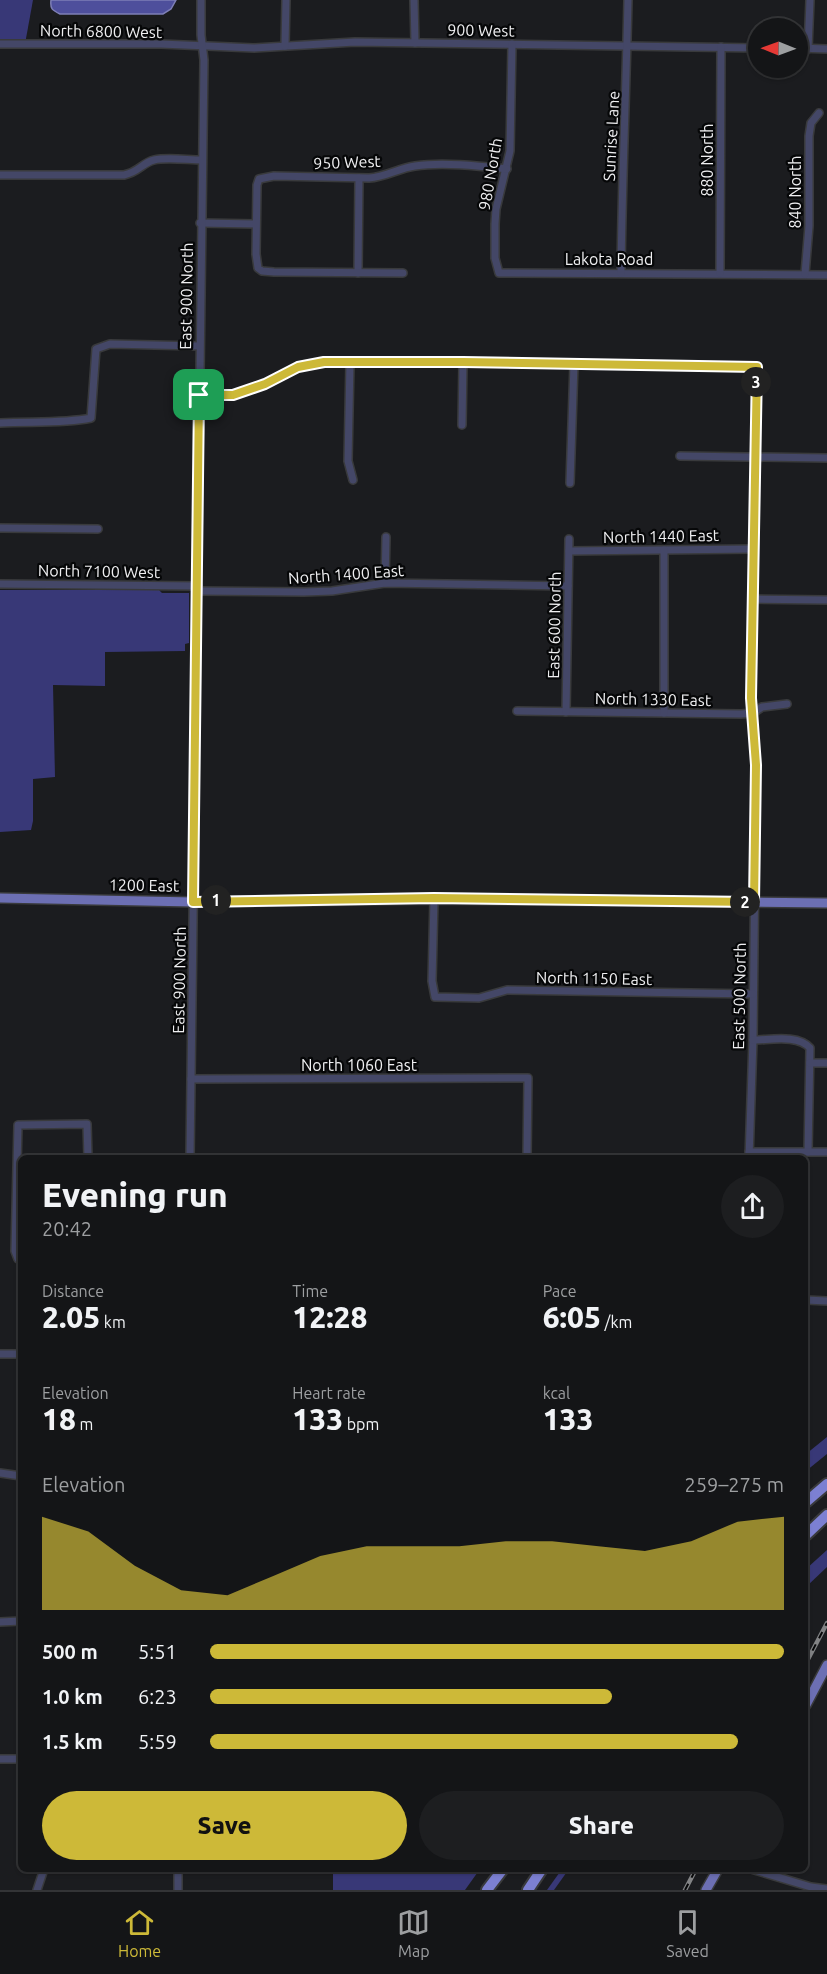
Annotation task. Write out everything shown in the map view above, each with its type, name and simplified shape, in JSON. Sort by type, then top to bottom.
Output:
[{"type":"highway","points":[[808,1500],[827,1484]]},
{"type":"highway","points":[[808,1533],[827,1515]]},
{"type":"highway","points":[[487,1890],[501,1872]]},
{"type":"highway","points":[[528,1890],[540,1872]]},
{"type":"main road","name":"1200 East","points":[[0,898],[193,902],[434,898],[827,903]]},
{"type":"main road","points":[[808,1702],[827,1665]]},
{"type":"main road","points":[[706,1890],[716,1872]]},
{"type":"street","name":"East 900 North","points":[[190,1155],[200,223],[204,60],[201,0]]},
{"type":"street","points":[[285,46],[286,0]]},
{"type":"street","points":[[414,0],[415,43]]},
{"type":"street","name":"Sunrise Lane","points":[[621,273],[622,160],[627,95],[628,0]]},
{"type":"street","points":[[810,0],[808,49],[827,49]]},
{"type":"street","name":"900 West","points":[[202,46],[285,46],[355,42],[748,48]]},
{"type":"street","name":"North 6800 West","points":[[0,44],[202,46]]},
{"type":"street","name":"980 North","points":[[499,273],[495,258],[495,224],[496,209],[510,151],[512,44]]},
{"type":"street","name":"880 North","points":[[720,273],[721,47]]},
{"type":"street","name":"840 North","points":[[805,274],[809,226],[809,136],[811,123],[819,113]]},
{"type":"street","points":[[0,175],[124,175],[135,173],[155,160],[202,160]]},
{"type":"street","name":"950 West","points":[[256,224],[259,179],[274,176],[380,177],[415,166],[477,166],[507,169]]},
{"type":"street","points":[[358,273],[359,178]]},
{"type":"street","points":[[200,223],[256,224],[256,254],[258,268],[262,271],[404,273]]},
{"type":"street","name":"Lakota Road","points":[[499,273],[827,275]]},
{"type":"street","points":[[0,423],[34,420],[75,421],[91,418],[96,349],[110,344],[199,346]]},
{"type":"street","points":[[199,395],[233,395],[265,384],[298,367],[324,362],[574,364],[570,483]]},
{"type":"street","points":[[350,362],[348,461],[353,480]]},
{"type":"street","points":[[462,425],[463,362]]},
{"type":"street","name":"East 500 North","points":[[574,364],[757,367],[751,698],[756,765],[753,1040],[749,1155]]},
{"type":"street","points":[[680,456],[827,458]]},
{"type":"street","points":[[0,528],[98,529]]},
{"type":"street","points":[[385,583],[386,537]]},
{"type":"street","name":"East 600 North","points":[[566,712],[569,539]]},
{"type":"street","name":"North 1440 East","points":[[569,551],[753,549]]},
{"type":"street","points":[[664,550],[664,713]]},
{"type":"street","name":"North 1400 East","points":[[197,588],[304,592],[332,591],[385,583],[568,586]]},
{"type":"street","name":"North 7100 West","points":[[0,584],[197,588]]},
{"type":"street","points":[[753,599],[827,600]]},
{"type":"street","name":"North 1330 East","points":[[517,711],[753,713],[762,707],[787,704]]},
{"type":"street","name":"North 1150 East","points":[[434,898],[432,981],[435,997],[478,998],[507,990],[753,994]]},
{"type":"street","points":[[753,1040],[797,1040],[806,1043],[810,1048],[808,1152]]},
{"type":"street","points":[[810,1063],[827,1063]]},
{"type":"street","name":"North 1060 East","points":[[191,1079],[528,1078],[527,1155]]},
{"type":"street","points":[[18,1258],[15,1251],[18,1125],[87,1124],[88,1155]]},
{"type":"street","points":[[749,1155],[827,1152]]},
{"type":"street","points":[[808,1300],[827,1301]]},
{"type":"street","points":[[0,1354],[18,1354]]},
{"type":"street","points":[[0,1473],[18,1476]]},
{"type":"street","points":[[0,1622],[18,1621]]},
{"type":"street","points":[[0,1759],[18,1759]]},
{"type":"street","points":[[37,1890],[43,1872]]},
{"type":"street","points":[[178,1872],[178,1890]]},
{"type":"street","points":[[760,1872],[811,1887],[827,1889]]},
{"type":"shaded area","points":[[0,0],[33,0],[25,44],[0,43]]},
{"type":"shaded area","points":[[51,0],[176,0],[171,9],[163,14],[60,14],[52,9]]},
{"type":"shaded area","points":[[0,590],[159,590],[162,593],[189,593],[189,643],[185,644],[185,651],[105,652],[105,686],[53,685],[55,777],[33,779],[31,830],[0,832]]},
{"type":"shaded area","points":[[827,1437],[827,1454],[808,1469],[808,1452]]},
{"type":"shaded area","points":[[827,1550],[827,1567],[808,1585],[808,1567]]},
{"type":"shaded area","points":[[333,1872],[478,1872],[465,1890],[333,1890]]},
{"type":"shaded area","points":[[560,1872],[567,1872],[554,1890],[547,1890]]},
{"type":"railway","points":[[808,1659],[827,1623]]},
{"type":"railway","points":[[685,1890],[694,1872]]},
{"type":"route","points":[[324,362],[757,367],[751,698],[756,765],[754,902],[434,898],[193,902],[199,395],[233,395],[265,384],[298,367],[324,362]]}]
